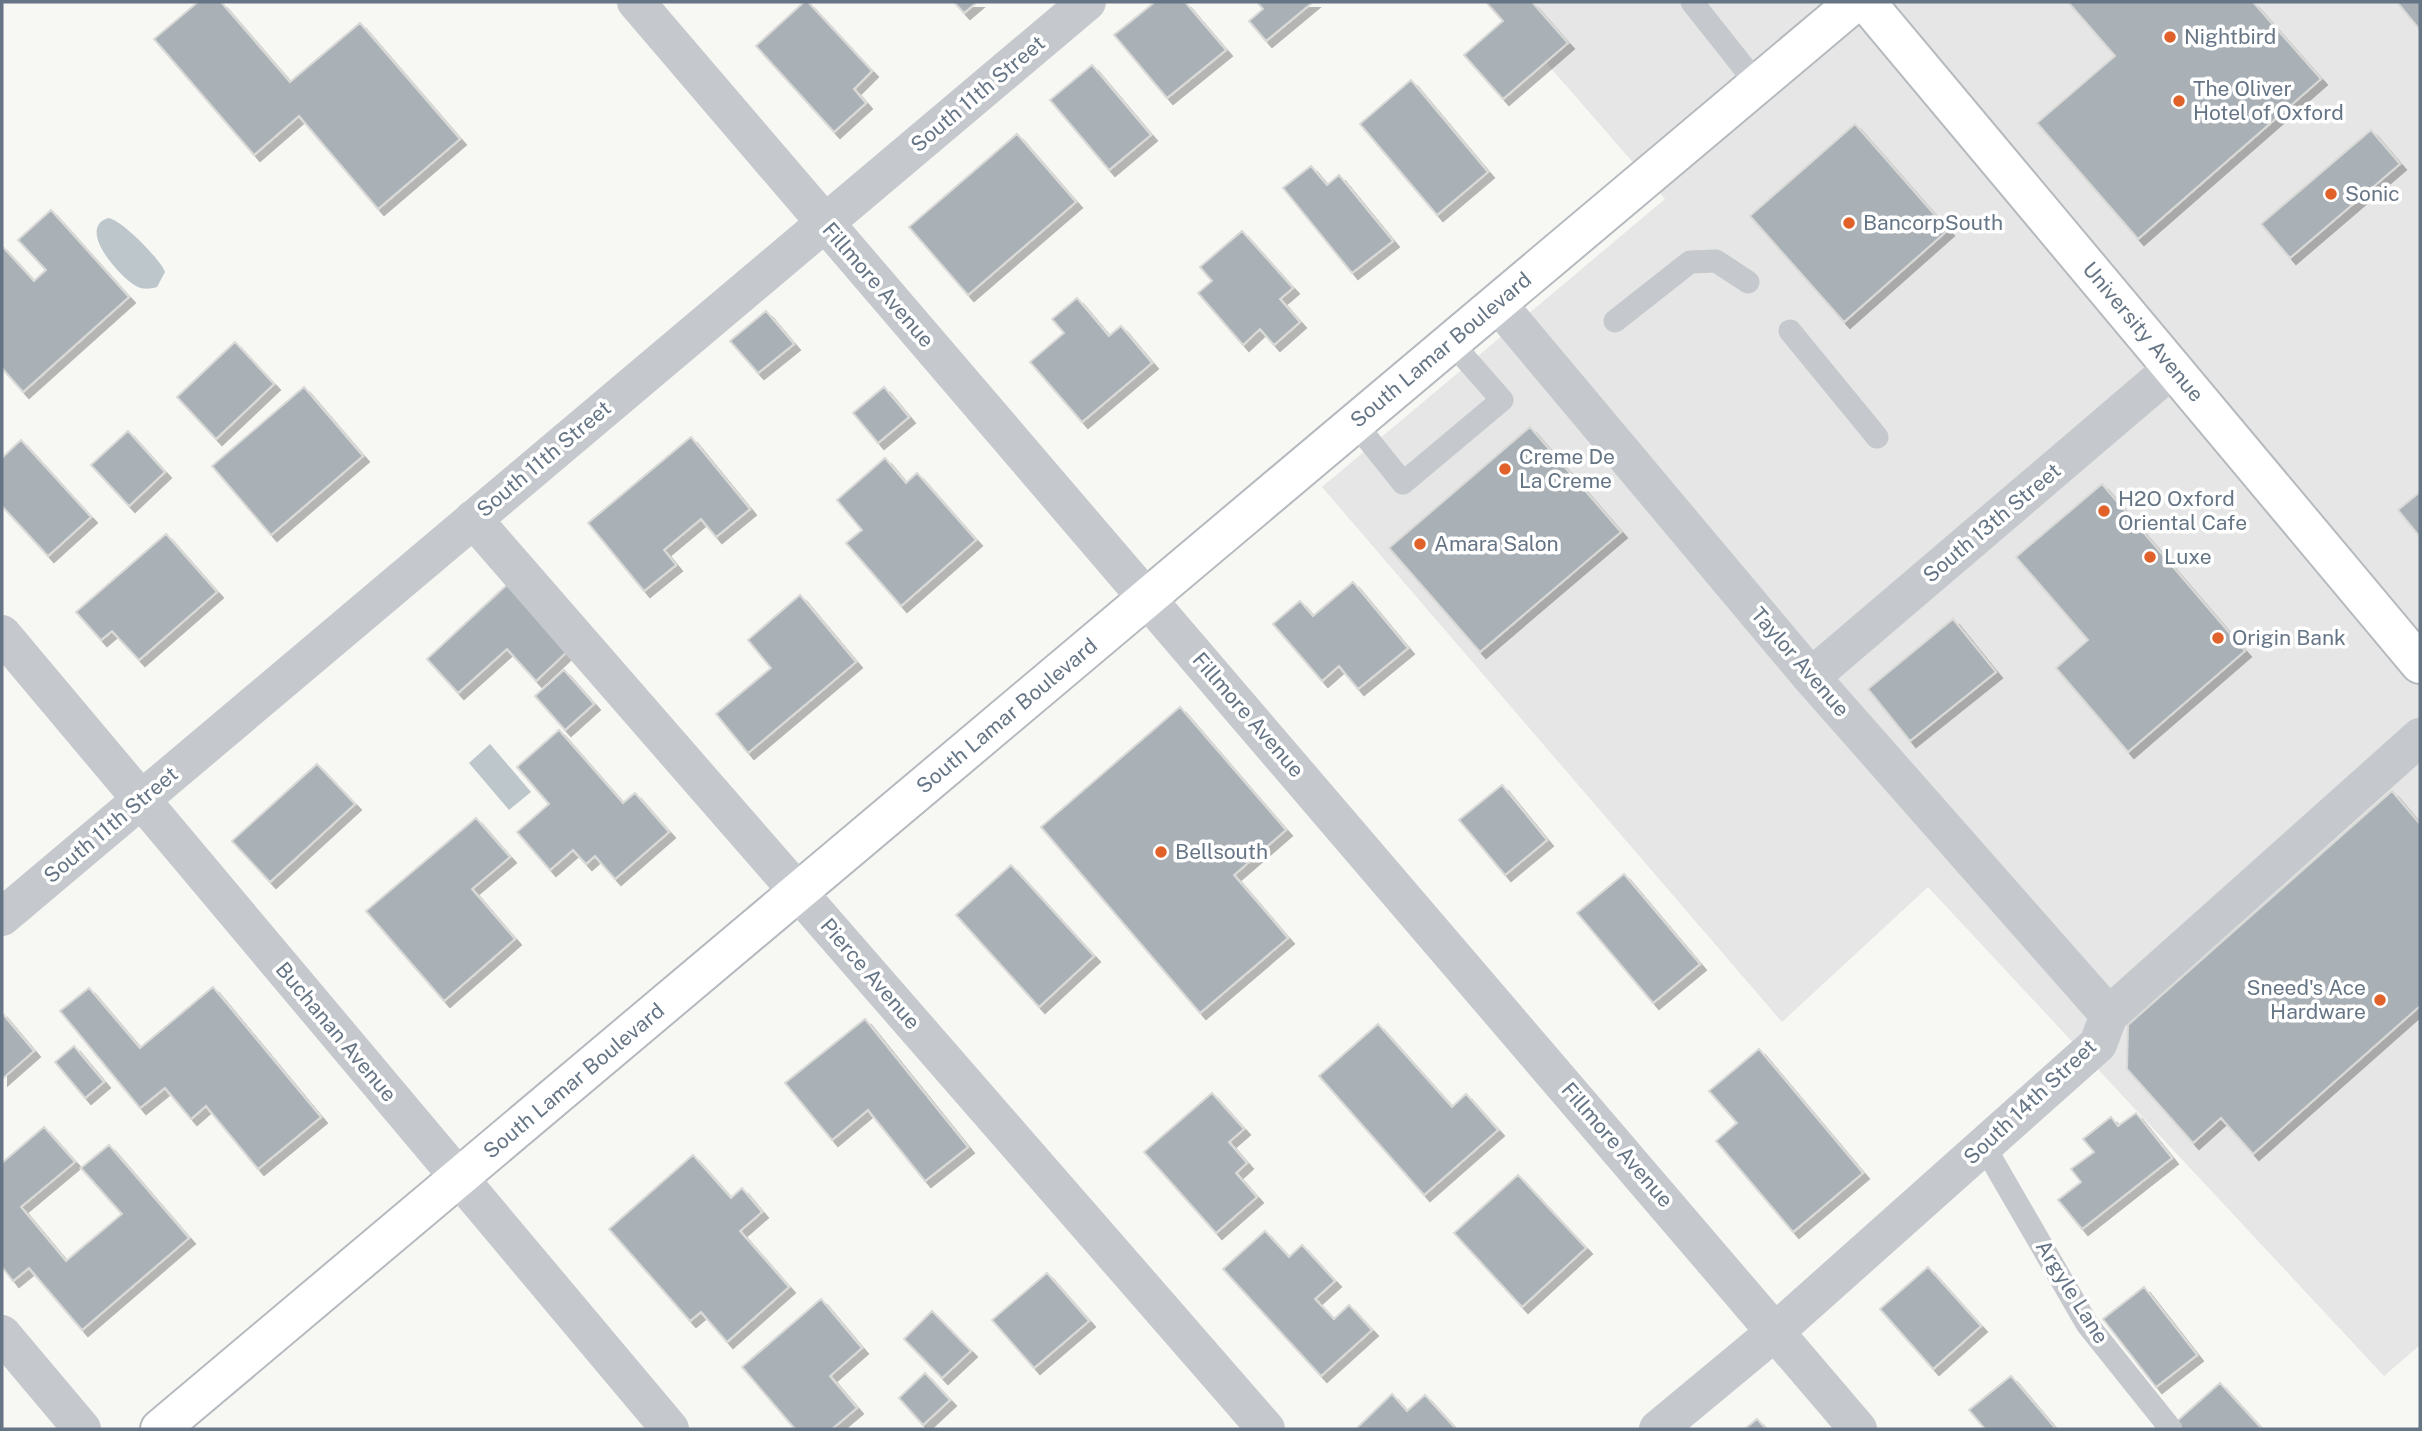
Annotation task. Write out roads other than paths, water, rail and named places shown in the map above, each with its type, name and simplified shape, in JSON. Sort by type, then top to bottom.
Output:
[{"type":"street","name":"Fillmore Avenue","points":[[636,2],[1858,1429]]},
{"type":"street","name":"South 11th Street","points":[[2,917],[1087,2]]},
{"type":"street","name":"South Lamar Boulevard","points":[[160,1429],[1854,2]]},
{"type":"street","name":"University Avenue","points":[[1866,2],[2420,664]]},
{"type":"street","name":"Taylor Avenue","points":[[1497,303],[1811,677],[2109,1015]]},
{"type":"street","name":"South 13th Street","points":[[1811,677],[2173,368]]},
{"type":"street","name":"Pierce Avenue","points":[[473,519],[1266,1429]]},
{"type":"street","name":"Buchanan Avenue","points":[[2,634],[670,1429]]},
{"type":"street","name":"South 14th Street","points":[[1658,1429],[1776,1331],[2098,1044],[2109,1015],[2420,737]]},
{"type":"street","points":[[2,1334],[82,1429]]},
{"type":"lane","points":[[1692,2],[1757,84]]},
{"type":"lane","points":[[1615,320],[1690,262],[1716,261],[1748,282]]},
{"type":"lane","points":[[1790,331],[1877,437]]},
{"type":"lane","points":[[1355,423],[1403,483],[1502,400],[1451,342]]},
{"type":"lane","name":"Argyle Lane","points":[[1984,1146],[2087,1325],[2171,1429]]},
{"type":"place","name":"Nightbird","points":[[2170,37]]},
{"type":"place","name":"The Oliver Hotel of Oxford","points":[[2179,101]]},
{"type":"place","name":"Sonic","points":[[2331,194]]},
{"type":"place","name":"BancorpSouth","points":[[1849,223]]},
{"type":"place","name":"Creme De La Creme","points":[[1505,469]]},
{"type":"place","name":"H2O Oxford Oriental Cafe","points":[[2104,511]]},
{"type":"place","name":"Amara Salon","points":[[1420,544]]},
{"type":"place","name":"Luxe","points":[[2150,557]]},
{"type":"place","name":"Origin Bank","points":[[2218,638]]},
{"type":"place","name":"Bellsouth","points":[[1161,852]]},
{"type":"place","name":"Sneed's Ace Hardware","points":[[2380,1000]]}]
